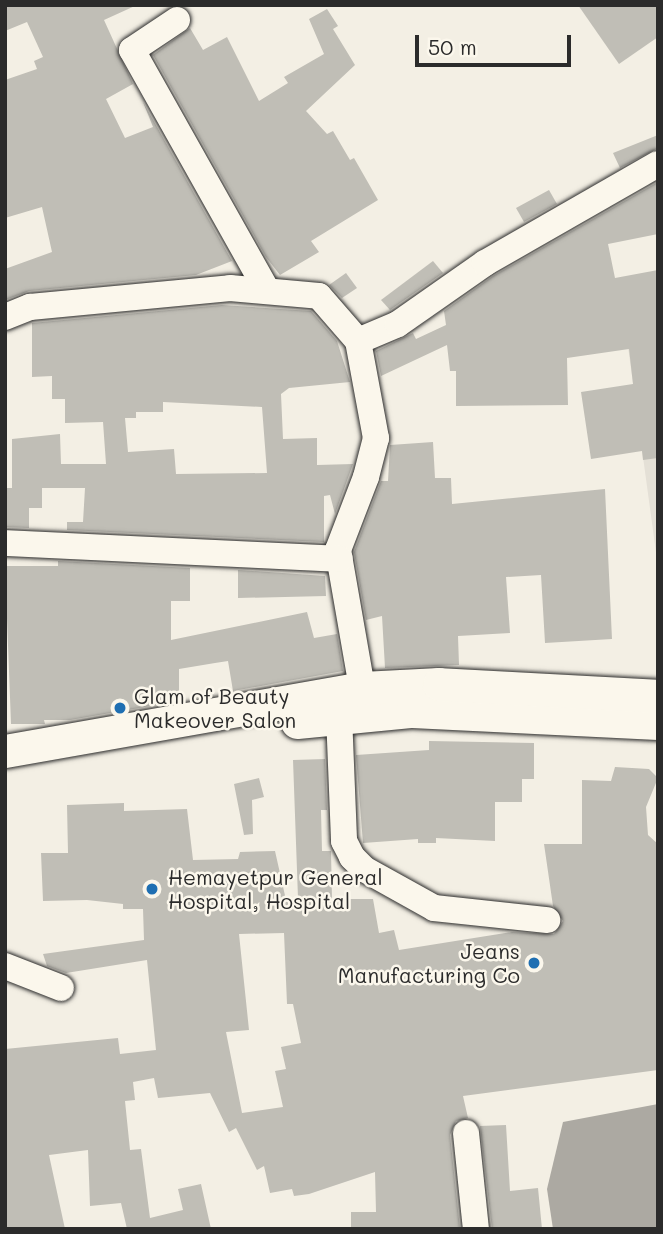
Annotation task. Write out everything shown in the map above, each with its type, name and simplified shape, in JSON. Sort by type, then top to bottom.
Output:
[{"type":"main road","points":[[5,751],[362,688],[439,684],[658,696]]},
{"type":"main road","points":[[5,774],[339,715],[412,711],[658,723]]},
{"type":"street","points":[[177,20],[132,50],[267,291]]},
{"type":"street","points":[[358,341],[398,324],[485,263],[658,164]]},
{"type":"street","points":[[5,317],[43,305],[230,288],[319,296],[358,341],[376,438],[366,477],[338,550],[362,688]]},
{"type":"street","points":[[5,543],[340,559]]},
{"type":"street","points":[[339,715],[344,841],[352,857],[364,869],[434,908],[547,920]]},
{"type":"street","points":[[5,966],[61,988]]},
{"type":"street","points":[[466,1133],[476,1229]]},
{"type":"shaded area","points":[[658,327],[658,567],[626,332]]},
{"type":"shaded area","points":[[658,1104],[658,1229],[553,1229],[547,1189],[563,1122]]},
{"type":"building","points":[[5,5],[137,5],[104,20],[133,84],[106,99],[125,138],[153,127],[143,102],[232,261],[196,275],[29,291],[5,300],[5,269],[52,252],[42,207],[5,218],[5,80],[37,69],[34,61],[43,57],[27,22],[5,31]]},
{"type":"building","points":[[578,5],[658,5],[658,37],[619,64]]},
{"type":"building","points":[[327,9],[338,26],[333,29],[355,65],[306,111],[327,134],[333,131],[350,160],[354,158],[378,200],[311,241],[319,252],[280,275],[266,257],[153,55],[190,28],[203,50],[227,37],[259,101],[288,83],[284,77],[324,54],[309,19]]},
{"type":"building","points":[[658,135],[658,148],[620,168],[613,153]]},
{"type":"building","points":[[658,182],[658,234],[608,244],[615,278],[658,270],[658,458],[643,460],[642,451],[591,459],[581,392],[633,384],[629,349],[567,358],[568,405],[456,406],[456,371],[450,371],[447,345],[381,376],[376,351],[413,333],[416,339],[446,325],[444,311],[493,276]]},
{"type":"building","points":[[549,190],[557,204],[524,222],[516,208]]},
{"type":"building","points":[[433,261],[443,273],[390,310],[381,300]]},
{"type":"building","points":[[346,273],[357,288],[342,298],[329,285]]},
{"type":"building","points":[[222,305],[311,311],[337,341],[350,382],[289,388],[281,394],[283,439],[317,438],[317,465],[353,464],[335,514],[330,495],[324,496],[324,542],[67,530],[67,522],[83,522],[85,488],[42,488],[42,508],[29,508],[29,528],[5,527],[5,488],[12,488],[12,439],[60,434],[61,464],[106,464],[103,422],[65,423],[65,399],[52,399],[52,376],[32,377],[32,323]],"holes":[[[163,402],[262,407],[267,473],[176,474],[174,449],[128,452],[125,418],[136,418],[136,412],[163,412]]]},
{"type":"building","points":[[433,442],[435,478],[451,478],[452,504],[605,489],[612,639],[545,643],[541,575],[506,577],[510,633],[458,636],[459,665],[385,668],[382,616],[366,620],[354,552],[381,481],[388,481],[390,445]]},
{"type":"building","points":[[58,561],[190,568],[190,601],[171,601],[171,640],[307,612],[314,638],[337,634],[343,671],[233,691],[228,661],[215,663],[179,669],[179,701],[70,720],[44,720],[45,724],[11,724],[5,566],[58,566]]},
{"type":"building","points":[[238,570],[325,576],[326,596],[238,598]]},
{"type":"building","points":[[429,741],[534,743],[534,779],[522,779],[522,802],[495,802],[495,841],[436,838],[436,843],[418,843],[418,839],[363,843],[356,755],[429,750]]},
{"type":"building","points":[[325,759],[327,810],[321,810],[322,851],[331,851],[332,899],[373,899],[379,933],[394,930],[399,950],[512,932],[554,934],[563,921],[553,906],[544,844],[582,844],[582,780],[611,781],[615,767],[649,769],[658,778],[646,807],[648,835],[658,844],[658,1070],[463,1096],[468,1118],[456,1121],[450,1135],[460,1229],[351,1229],[351,1212],[376,1212],[375,1172],[309,1194],[294,1196],[292,1189],[270,1193],[264,1166],[257,1170],[236,1128],[229,1132],[210,1093],[158,1098],[154,1078],[133,1082],[135,1100],[125,1101],[130,1150],[141,1149],[150,1218],[183,1210],[178,1189],[201,1184],[211,1229],[127,1229],[121,1203],[90,1206],[88,1150],[49,1155],[65,1229],[5,1229],[5,1049],[118,1038],[120,1054],[156,1050],[147,960],[66,973],[47,966],[43,954],[144,940],[143,909],[123,909],[123,904],[87,900],[43,901],[41,853],[68,853],[67,805],[124,803],[124,811],[187,809],[193,860],[238,859],[240,852],[275,851],[286,900],[298,898],[293,760]],"holes":[[[284,933],[287,1004],[293,1004],[301,1043],[281,1047],[286,1069],[275,1071],[283,1107],[242,1113],[226,1032],[249,1030],[239,934]]]},
{"type":"building","points":[[259,778],[264,797],[252,800],[253,834],[244,835],[234,784]]},
{"type":"building","points":[[506,1125],[510,1191],[538,1188],[542,1229],[492,1229],[480,1126]]},
{"type":"place","name":"Glam of Beauty Makeover Salon","points":[[120,708]]},
{"type":"place","name":"Hemayetpur General Hospital, Hospital","points":[[152,889]]},
{"type":"place","name":"Jeans Manufacturing Co","points":[[534,963]]}]
